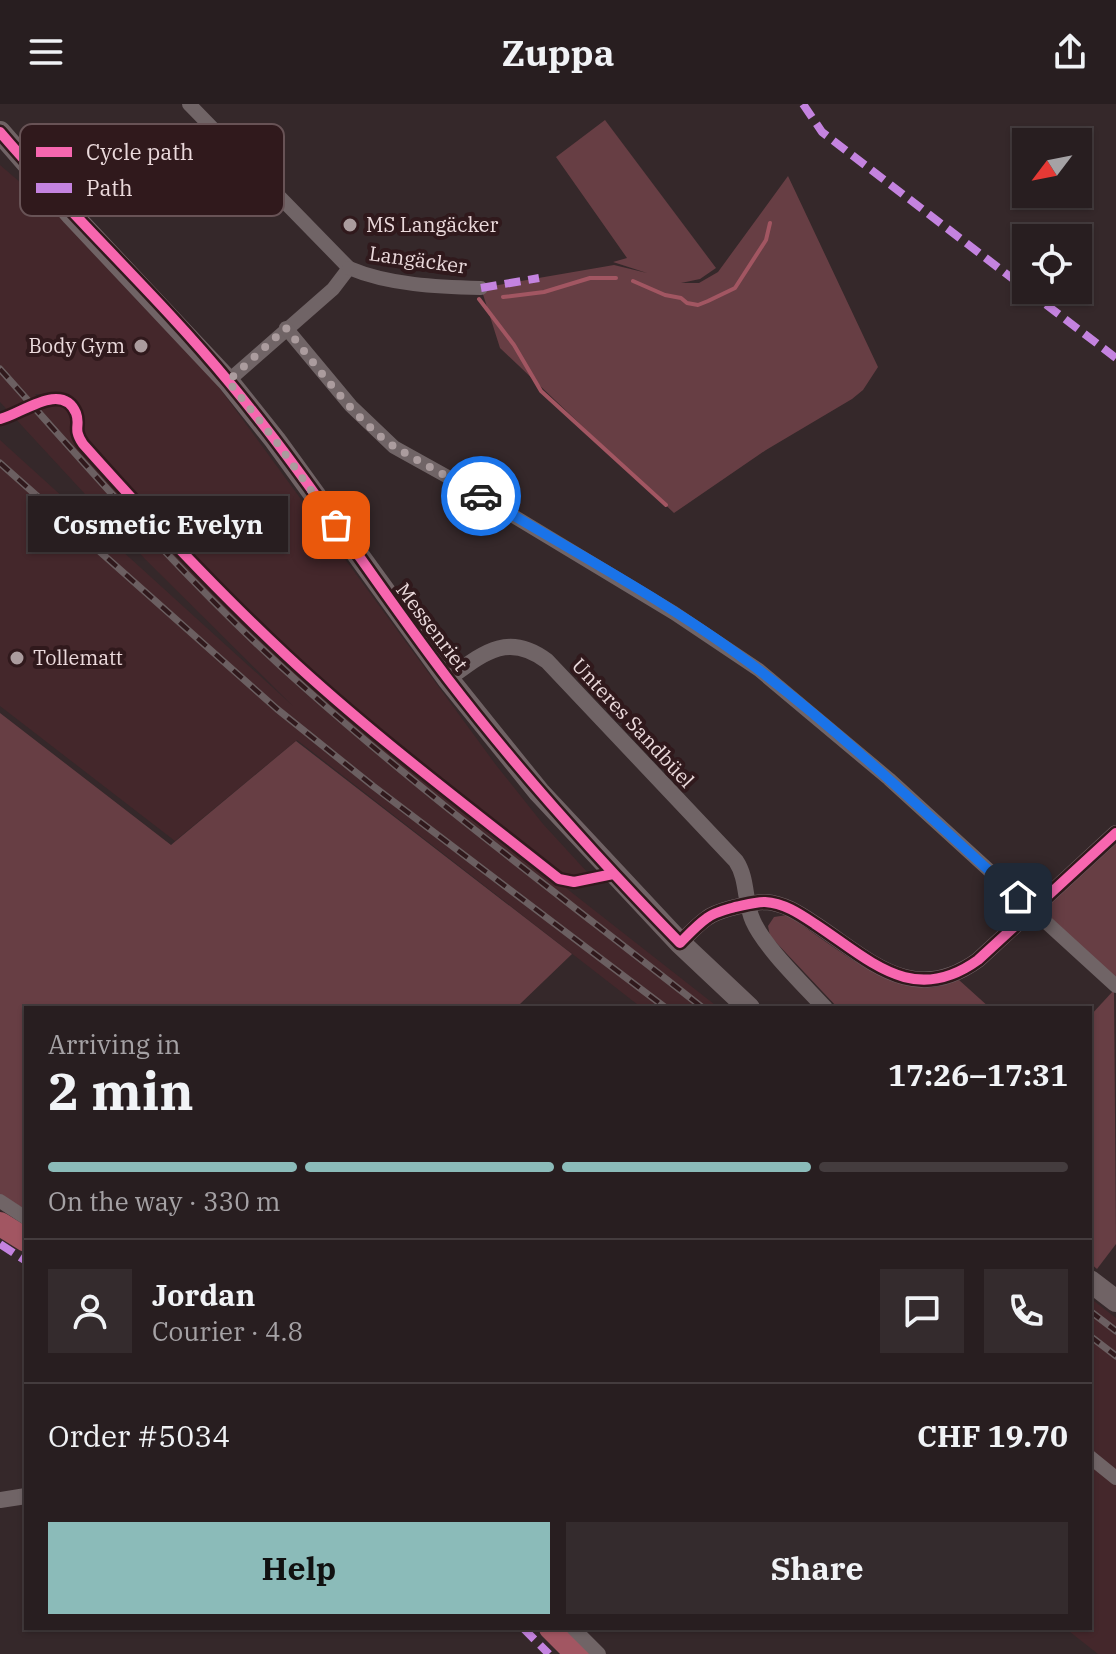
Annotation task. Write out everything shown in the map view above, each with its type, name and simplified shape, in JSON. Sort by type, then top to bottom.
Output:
[{"type":"main road","name":"Messenriet","points":[[0,132],[12,158]]},
{"type":"main road","name":"Messenriet","points":[[73,216],[228,381],[275,440],[448,679],[539,792],[680,943],[747,1006]]},
{"type":"main road","points":[[1092,1283],[1116,1301]]},
{"type":"street","name":"Langäcker","points":[[189,104],[209,124]]},
{"type":"street","name":"Langäcker","points":[[284,201],[349,268],[369,275],[411,282],[481,288]]},
{"type":"street","name":"Langäcker","points":[[228,381],[333,289],[349,268]]},
{"type":"street","points":[[286,328],[351,406],[394,447],[711,636],[759,670],[899,787],[1116,986]]},
{"type":"street","name":"Unteres Sandbüel","points":[[448,679],[490,650],[507,646],[523,647],[547,661],[736,861],[743,876],[752,921],[823,1006]]},
{"type":"street","points":[[680,943],[707,917],[747,904],[770,903],[799,914],[890,973],[909,980],[936,980],[964,970],[1116,833]]},
{"type":"street","points":[[0,1201],[24,1217]]},
{"type":"street","points":[[1092,1459],[1116,1478]]},
{"type":"street","points":[[0,1500],[24,1496]]},
{"type":"street","points":[[575,1630],[599,1654]]},
{"type":"shaded area","points":[[605,120],[716,268],[700,279],[681,283],[699,283],[718,272],[788,176],[878,367],[863,390],[852,399],[766,450],[674,513],[500,348],[481,288],[614,265],[647,273],[613,262],[627,258],[556,157]]},
{"type":"shaded area","points":[[0,165],[20,182],[20,216],[60,216],[207,371],[496,765],[543,824],[588,873],[582,878],[569,880],[557,875],[389,741],[286,652],[162,529],[81,438],[79,424],[82,413],[65,396],[35,394],[39,400],[53,399],[69,404],[75,412],[76,433],[83,444],[157,528],[286,655],[389,744],[559,879],[557,881],[716,1006],[639,1006],[297,740],[175,841],[0,706],[0,440],[293,706],[145,559],[0,402]]},
{"type":"shaded area","points":[[0,713],[171,845],[296,741],[572,954],[520,1006],[24,1006],[24,1209],[0,1194]]},
{"type":"shaded area","points":[[1116,842],[1116,982],[1041,911]]},
{"type":"shaded area","points":[[787,915],[857,963],[896,982],[935,987],[959,980],[988,1006],[836,1006],[770,936],[768,926],[774,917]]},
{"type":"shaded area","points":[[1114,990],[1116,1244],[1097,1269],[1092,1265],[1092,1014]]},
{"type":"shaded area","points":[[1092,1300],[1116,1318],[1116,1654],[1098,1654],[1068,1630],[1092,1630]]},
{"type":"waterway","points":[[633,281],[687,303],[698,305],[708,301],[735,288],[766,240],[770,223]]},
{"type":"waterway","points":[[503,297],[544,292],[590,278],[616,278]]},
{"type":"waterway","points":[[479,299],[514,345],[541,391],[666,505]]},
{"type":"waterway","points":[[0,1224],[24,1239]]},
{"type":"waterway","points":[[553,1630],[577,1654]]},
{"type":"railway","points":[[0,369],[186,574],[265,652],[452,812],[700,1006]]},
{"type":"railway","points":[[0,463],[277,709],[373,786],[663,1006]]},
{"type":"railway","points":[[1092,1313],[1116,1331]]},
{"type":"railway","points":[[1092,1338],[1116,1356]]},
{"type":"marked path","points":[[803,104],[822,132],[1012,278]]},
{"type":"marked path","points":[[481,288],[539,278]]},
{"type":"marked path","points":[[1045,304],[1116,358]]},
{"type":"marked path","points":[[0,1244],[24,1260]]},
{"type":"marked path","points":[[525,1630],[549,1654]]},
{"type":"cycle path","points":[[0,132],[20,154]]},
{"type":"cycle path","points":[[76,216],[229,382],[475,714],[560,815],[680,943],[710,916],[735,907],[765,902],[798,913],[874,964],[893,973],[912,979],[933,979],[955,973],[978,960],[1116,833]]},
{"type":"cycle path","points":[[0,419],[51,399],[61,399],[70,404],[76,413],[77,431],[83,444],[207,578],[319,685],[420,770],[559,879],[574,882],[613,874]]},
{"type":"way so far","points":[[336,525],[228,381],[286,328],[380,436],[481,496]]},
{"type":"place","name":"MS Langäcker","points":[[350,225]]},
{"type":"place","name":"Body Gym","points":[[141,346]]},
{"type":"place","name":"Cosmetic Evelyn","points":[[336,525]]},
{"type":"place","name":"Tollematt","points":[[17,658]]},
{"type":"route","points":[[481,496],[711,636],[759,670],[889,779],[1018,897]]}]
